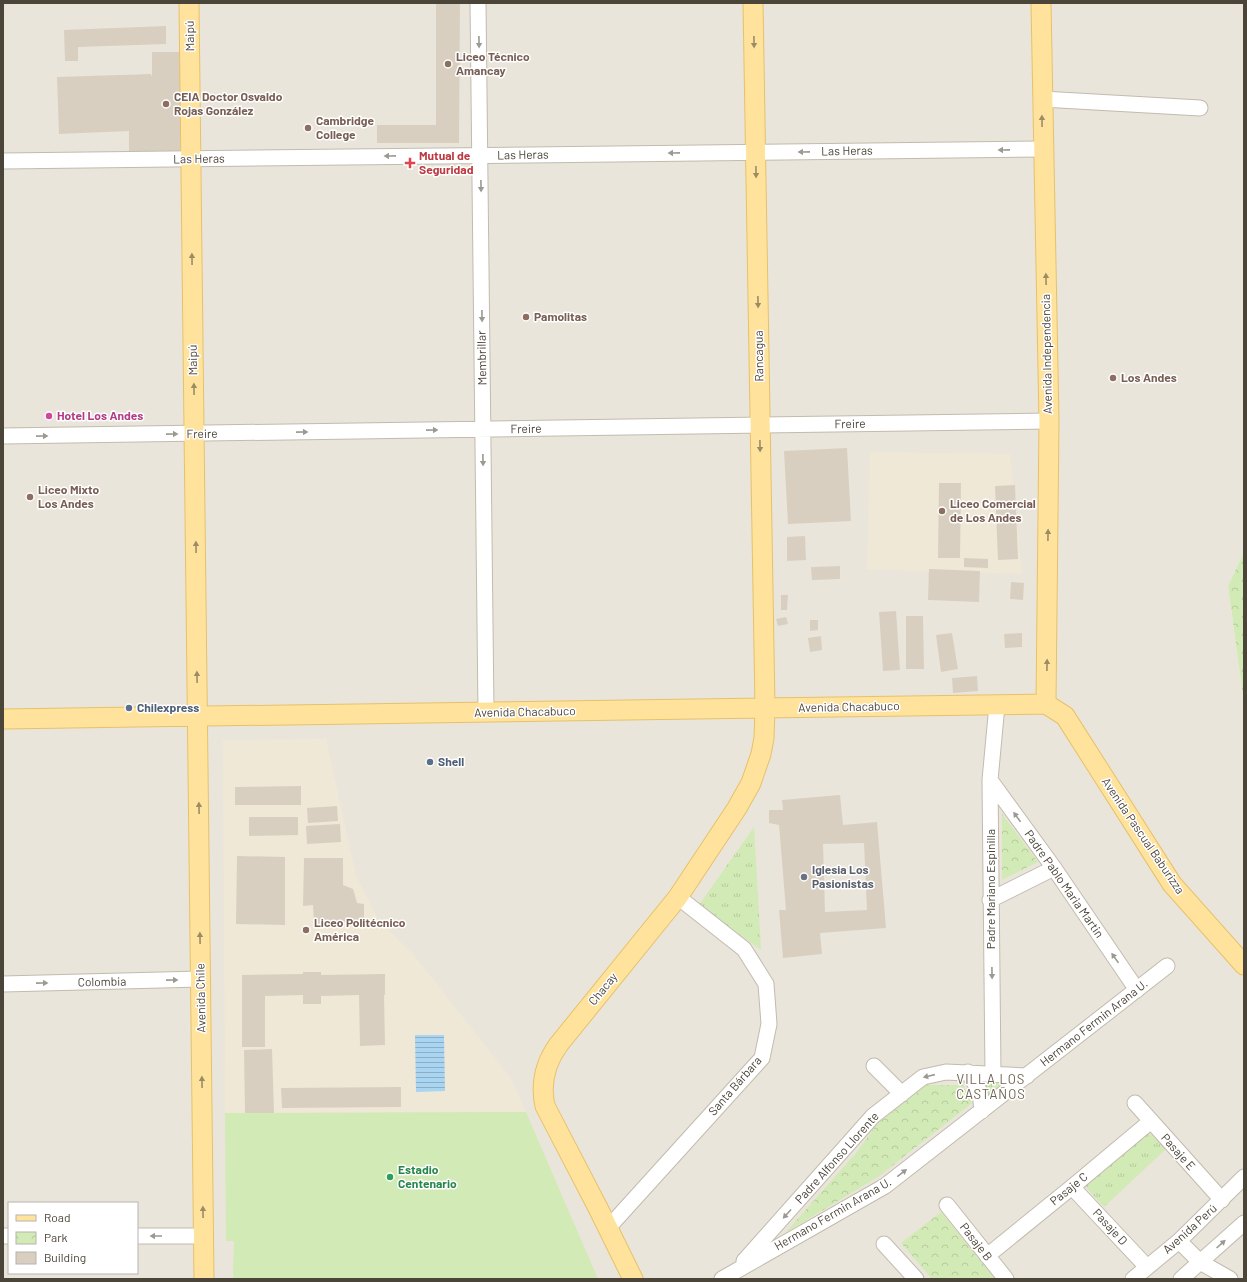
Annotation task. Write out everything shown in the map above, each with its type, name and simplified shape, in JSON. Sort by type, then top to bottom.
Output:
[{"type":"main road","name":"Maipú","points":[[189,3],[198,716]]},
{"type":"main road","name":"Rancagua","points":[[753,3],[765,708]]},
{"type":"main road","name":"Avenida Independencia","points":[[1040,3],[1049,421],[1046,704]]},
{"type":"main road","name":"Avenida Chacabuco","points":[[3,719],[1046,704]]},
{"type":"main road","name":"Avenida Pascual Baburizza","points":[[1046,704],[1065,716],[1172,884],[1244,965]]},
{"type":"main road","name":"Chacay","points":[[633,1279],[545,1106],[543,1097],[544,1079],[548,1061],[559,1044],[678,897],[737,808],[751,783],[759,761],[764,738],[765,708]]},
{"type":"main road","name":"Avenida Chile","points":[[198,716],[204,1279]]},
{"type":"street","name":"Membrillar","points":[[478,3],[486,712]]},
{"type":"street","points":[[1042,99],[1200,108]]},
{"type":"street","name":"Las Heras","points":[[3,161],[1043,149]]},
{"type":"street","name":"Freire","points":[[3,436],[1049,421]]},
{"type":"street","name":"Padre Mariano Espinilla","points":[[993,1074],[990,900],[990,780],[997,705]]},
{"type":"street","name":"Padre Pablo Maria Martin","points":[[990,780],[1054,868],[1138,990]]},
{"type":"street","points":[[990,900],[1054,868]]},
{"type":"street","name":"Santa Bárbara","points":[[608,1228],[762,1058],[769,1024],[766,984],[744,949],[678,897]]},
{"type":"street","name":"Hermano Fermin Arana U.","points":[[722,1279],[885,1186],[1167,966]]},
{"type":"street","name":"Colombia","points":[[3,984],[201,979]]},
{"type":"street","points":[[874,1066],[902,1094]]},
{"type":"street","name":"Padre Alfonso Llorente","points":[[736,1271],[873,1116],[923,1077],[946,1072],[1027,1076]]},
{"type":"street","points":[[968,1072],[980,1092],[982,1111]]},
{"type":"street","name":"Pasaje E","points":[[1135,1104],[1222,1200]]},
{"type":"street","name":"Pasaje C","points":[[987,1256],[1151,1121]]},
{"type":"street","name":"Avenida Perú","points":[[1133,1279],[1179,1241],[1244,1177]]},
{"type":"street","name":"Pasaje D","points":[[1072,1187],[1147,1267]]},
{"type":"street","name":"Pasaje B","points":[[947,1205],[1006,1279]]},
{"type":"street","points":[[1181,1279],[1244,1223]]},
{"type":"street","points":[[138,1236],[204,1236]]},
{"type":"street","points":[[1179,1241],[1200,1262],[1230,1279]]},
{"type":"street","points":[[884,1244],[916,1279]]},
{"type":"shaded area","points":[[3,3],[1244,3],[1244,552],[1228,586],[1244,704],[1244,1279],[3,1279]]},
{"type":"shaded area","name":"Liceo Comercial de Los Andes","points":[[870,452],[1010,454],[1022,574],[867,569]]},
{"type":"shaded area","name":"Liceo Politécnico América","points":[[326,739],[356,876],[379,921],[413,954],[510,1077],[526,1112],[225,1113],[223,740]]},
{"type":"green space","points":[[1244,552],[1244,704],[1228,586]]},
{"type":"green space","points":[[1002,814],[1038,862],[1002,880]]},
{"type":"green space","points":[[754,827],[761,950],[699,905]]},
{"type":"green space","points":[[982,1080],[1006,1082],[988,1095]]},
{"type":"green space","points":[[926,1085],[963,1085],[972,1103],[878,1177],[785,1233],[857,1152],[876,1125]]},
{"type":"green space","name":"Estadio Centenario","points":[[526,1112],[598,1279],[233,1279],[234,1241],[226,1241],[225,1113]]},
{"type":"green space","points":[[1146,1130],[1166,1149],[1104,1207],[1084,1185]]},
{"type":"green space","points":[[941,1212],[995,1279],[932,1279],[901,1243]]},
{"type":"water","points":[[415,1035],[444,1035],[445,1091],[416,1092]]},
{"type":"building","name":"Liceo Técnico Amancay","points":[[436,3],[460,3],[459,143],[377,143],[377,125],[436,125]]},
{"type":"building","points":[[166,26],[166,44],[78,47],[78,61],[65,61],[64,30]]},
{"type":"building","points":[[152,52],[180,52],[180,151],[129,151],[129,131],[59,134],[57,77],[151,74],[152,77]]},
{"type":"building","points":[[847,448],[851,521],[788,524],[784,451]]},
{"type":"building","points":[[939,483],[961,483],[960,558],[938,558]]},
{"type":"building","points":[[1015,485],[1018,559],[998,560],[995,486]]},
{"type":"building","points":[[805,536],[806,560],[787,561],[787,537]]},
{"type":"building","points":[[964,558],[988,559],[988,568],[964,567]]},
{"type":"building","points":[[840,566],[840,579],[812,580],[811,567]]},
{"type":"building","points":[[929,569],[980,571],[979,602],[928,600]]},
{"type":"building","points":[[1011,582],[1024,583],[1023,600],[1010,599]]},
{"type":"building","points":[[781,595],[788,595],[787,610],[781,610]]},
{"type":"building","points":[[896,611],[900,670],[883,671],[879,612]]},
{"type":"building","points":[[906,616],[923,616],[924,669],[906,669]]},
{"type":"building","points":[[786,617],[788,624],[778,626],[776,619]]},
{"type":"building","points":[[810,620],[818,620],[818,630],[810,631]]},
{"type":"building","points":[[952,633],[958,669],[941,672],[936,635]]},
{"type":"building","points":[[1022,633],[1022,647],[1005,648],[1004,634]]},
{"type":"building","points":[[821,636],[822,650],[810,652],[808,638]]},
{"type":"building","points":[[977,676],[978,691],[953,693],[952,678]]},
{"type":"building","points":[[301,786],[301,805],[235,805],[235,787]]},
{"type":"building","name":"Iglesia Los Pasionistas","points":[[840,795],[843,825],[877,822],[886,928],[820,933],[822,954],[783,958],[779,910],[786,910],[779,825],[769,823],[769,810],[783,810],[782,800]],"holes":[[[864,843],[867,910],[825,912],[823,844]]]},
{"type":"building","points":[[337,806],[338,821],[308,823],[307,808]]},
{"type":"building","points":[[249,817],[298,817],[298,835],[249,836]]},
{"type":"building","points":[[340,824],[341,842],[307,844],[306,826]]},
{"type":"building","points":[[237,856],[285,857],[285,925],[236,924]]},
{"type":"building","points":[[304,858],[343,858],[343,885],[353,889],[357,903],[364,904],[364,920],[314,924],[313,905],[303,906]]},
{"type":"building","points":[[303,972],[321,972],[321,975],[385,974],[385,1045],[360,1046],[359,995],[321,996],[321,1004],[303,1004],[303,995],[265,996],[265,1047],[242,1047],[242,975],[303,974]]},
{"type":"building","points":[[272,1049],[274,1113],[245,1113],[244,1050]]},
{"type":"building","points":[[401,1087],[401,1107],[282,1108],[281,1088]]},
{"type":"place","name":"Liceo Técnico Amancay","points":[[448,64]]},
{"type":"place","name":"CEIA Doctor Osvaldo Rojas González","points":[[166,104]]},
{"type":"place","name":"Cambridge College","points":[[308,128]]},
{"type":"place","name":"Mutual de Seguridad","points":[[410,163]]},
{"type":"place","name":"Pamolitas","points":[[526,317]]},
{"type":"place","name":"Los Andes","points":[[1113,378]]},
{"type":"place","name":"Hotel Los Andes","points":[[49,416]]},
{"type":"place","name":"Liceo Mixto Los Andes","points":[[30,497]]},
{"type":"place","name":"Liceo Comercial de Los Andes","points":[[942,511]]},
{"type":"place","name":"Chilexpress","points":[[129,708]]},
{"type":"place","name":"Shell","points":[[430,762]]},
{"type":"place","name":"Iglesia Los Pasionistas","points":[[804,877]]},
{"type":"place","name":"Liceo Politécnico América","points":[[306,930]]},
{"type":"place","name":"Estadio Centenario","points":[[390,1177]]},
{"type":"district","name":"VILLA LOS CASTAÑOS","points":[[991,1086]]}]
